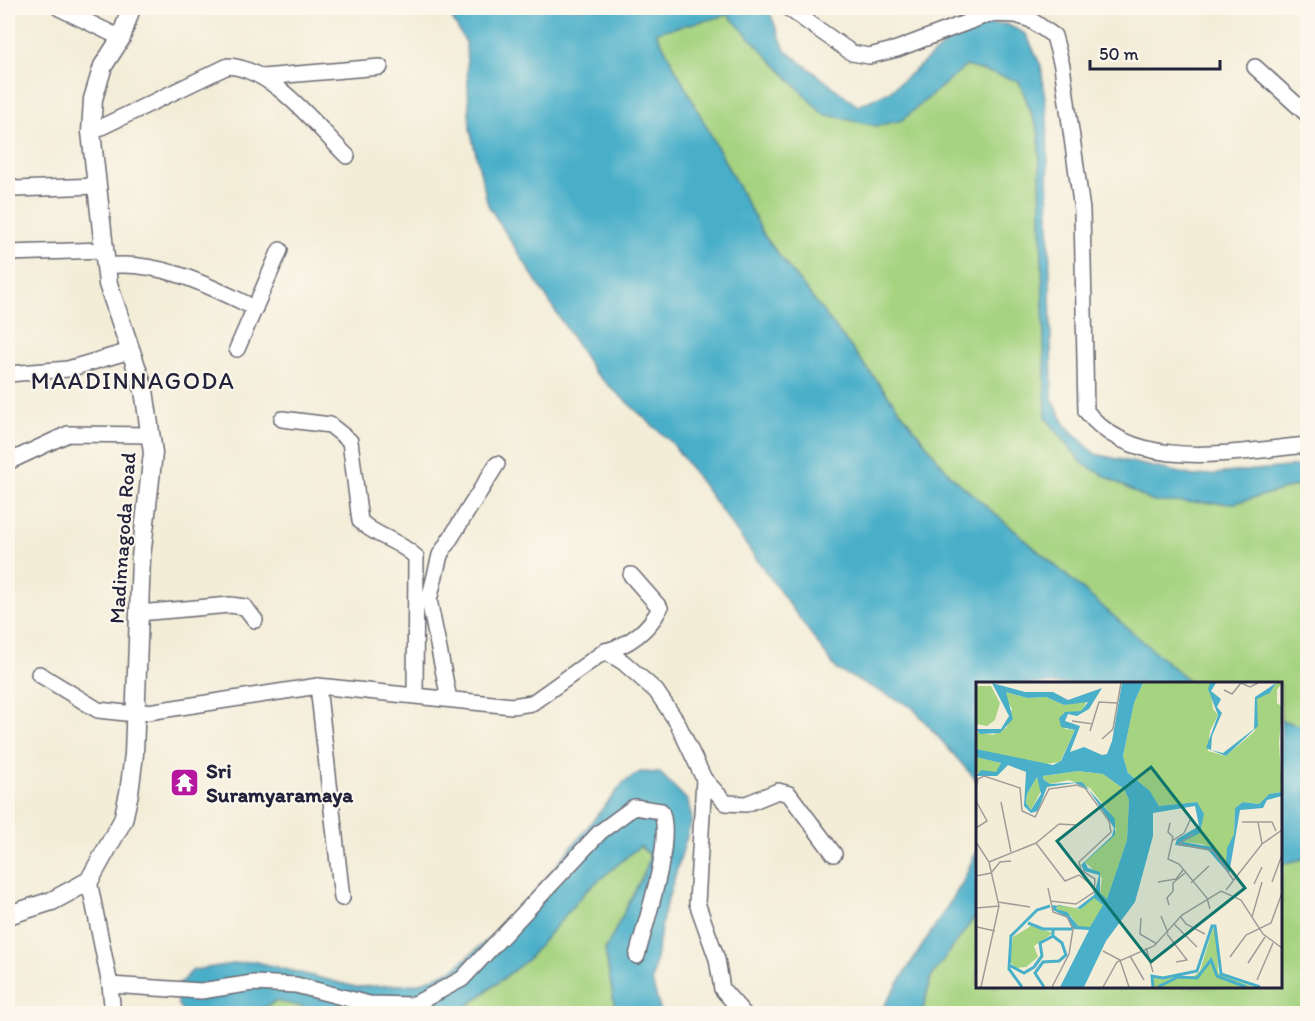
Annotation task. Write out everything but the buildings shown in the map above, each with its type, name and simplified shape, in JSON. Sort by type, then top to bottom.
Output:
[{"type":"street","points":[[59,8],[121,38]]},
{"type":"street","name":"Madinnagoda Road","points":[[89,880],[123,820],[134,754],[141,557],[153,453],[144,390],[111,299],[91,132],[93,99],[104,66],[121,38],[131,8]]},
{"type":"street","points":[[788,8],[852,53],[869,56],[897,49],[989,14],[1016,15],[1031,20],[1054,36],[1062,66],[1082,210],[1086,411],[1094,423],[1111,435],[1126,442],[1177,456],[1308,445]]},
{"type":"street","points":[[91,132],[228,66],[245,67],[274,84],[346,156]]},
{"type":"street","points":[[262,77],[380,67]]},
{"type":"street","points":[[1255,67],[1308,115]]},
{"type":"street","points":[[8,184],[15,189],[98,186]]},
{"type":"street","points":[[237,349],[280,250]]},
{"type":"street","points":[[8,253],[105,258],[190,277],[255,308]]},
{"type":"street","points":[[8,374],[68,369],[130,351]]},
{"type":"street","points":[[282,419],[330,425],[350,441],[360,521],[367,528],[403,544],[416,557],[415,695]]},
{"type":"street","points":[[8,462],[68,434],[151,435]]},
{"type":"street","points":[[449,699],[429,600],[440,555],[497,464]]},
{"type":"street","points":[[39,674],[98,710],[135,714],[318,686],[512,706],[532,703],[605,651],[621,647],[653,622],[660,608],[631,575]]},
{"type":"street","points":[[139,614],[230,605],[245,608],[255,620]]},
{"type":"street","points":[[605,651],[623,662],[656,692],[677,722],[705,779],[726,802],[747,804],[778,791],[789,794],[834,854]]},
{"type":"street","points":[[318,686],[342,898]]},
{"type":"street","points":[[705,779],[697,903],[717,959],[722,989],[744,1014]]},
{"type":"street","points":[[110,985],[178,991],[201,991],[253,983],[296,985],[369,1004],[413,1005],[462,979],[600,832],[634,807],[642,807],[661,811],[665,820],[660,867],[637,956]]},
{"type":"street","points":[[8,915],[52,901],[89,880],[110,985],[113,1014]]},
{"type":"green space","points":[[728,14],[823,113],[902,120],[966,66],[1019,81],[1039,133],[1046,418],[1083,464],[1235,503],[1307,483],[1307,728],[1282,720],[1282,682],[1190,682],[950,475],[765,237],[656,32]]},
{"type":"green space","points":[[639,846],[650,855],[646,869],[605,950],[615,1008],[619,1013],[458,1014],[527,960],[585,892]]},
{"type":"green space","points":[[1307,858],[1307,1013],[922,1014],[931,977],[976,915],[976,988],[1282,988],[1282,864]]},
{"type":"green space","points":[[276,1001],[332,1013],[253,1014]]},
{"type":"water","points":[[446,8],[768,8],[785,50],[858,106],[890,91],[968,25],[1006,24],[1026,34],[1041,66],[1047,114],[1052,398],[1066,426],[1095,454],[1194,476],[1307,465],[1307,483],[1235,503],[1153,502],[1083,464],[1046,418],[1039,133],[1019,81],[966,66],[902,120],[876,126],[823,114],[728,15],[656,32],[765,237],[950,475],[1190,682],[976,682],[976,780],[912,707],[837,670],[673,444],[594,372],[488,205],[470,129],[466,43]]},
{"type":"water","points":[[1282,720],[1308,728],[1307,858],[1282,864]]},
{"type":"water","points":[[640,772],[660,773],[688,801],[692,820],[664,912],[652,981],[661,1013],[619,1013],[615,1008],[605,950],[646,869],[650,855],[640,846],[585,892],[527,960],[458,1013],[332,1013],[276,1001],[253,1013],[184,1013],[178,1005],[178,985],[193,970],[253,961],[356,987],[417,984],[454,969],[517,914],[624,782]]},
{"type":"water","points":[[976,851],[976,915],[931,977],[922,1013],[882,1013],[885,1004],[963,882]]},
{"type":"place","name":"Sri Suramyaramaya","points":[[185,782]]},
{"type":"district","name":"MAADINNAGODA","points":[[133,380]]}]
